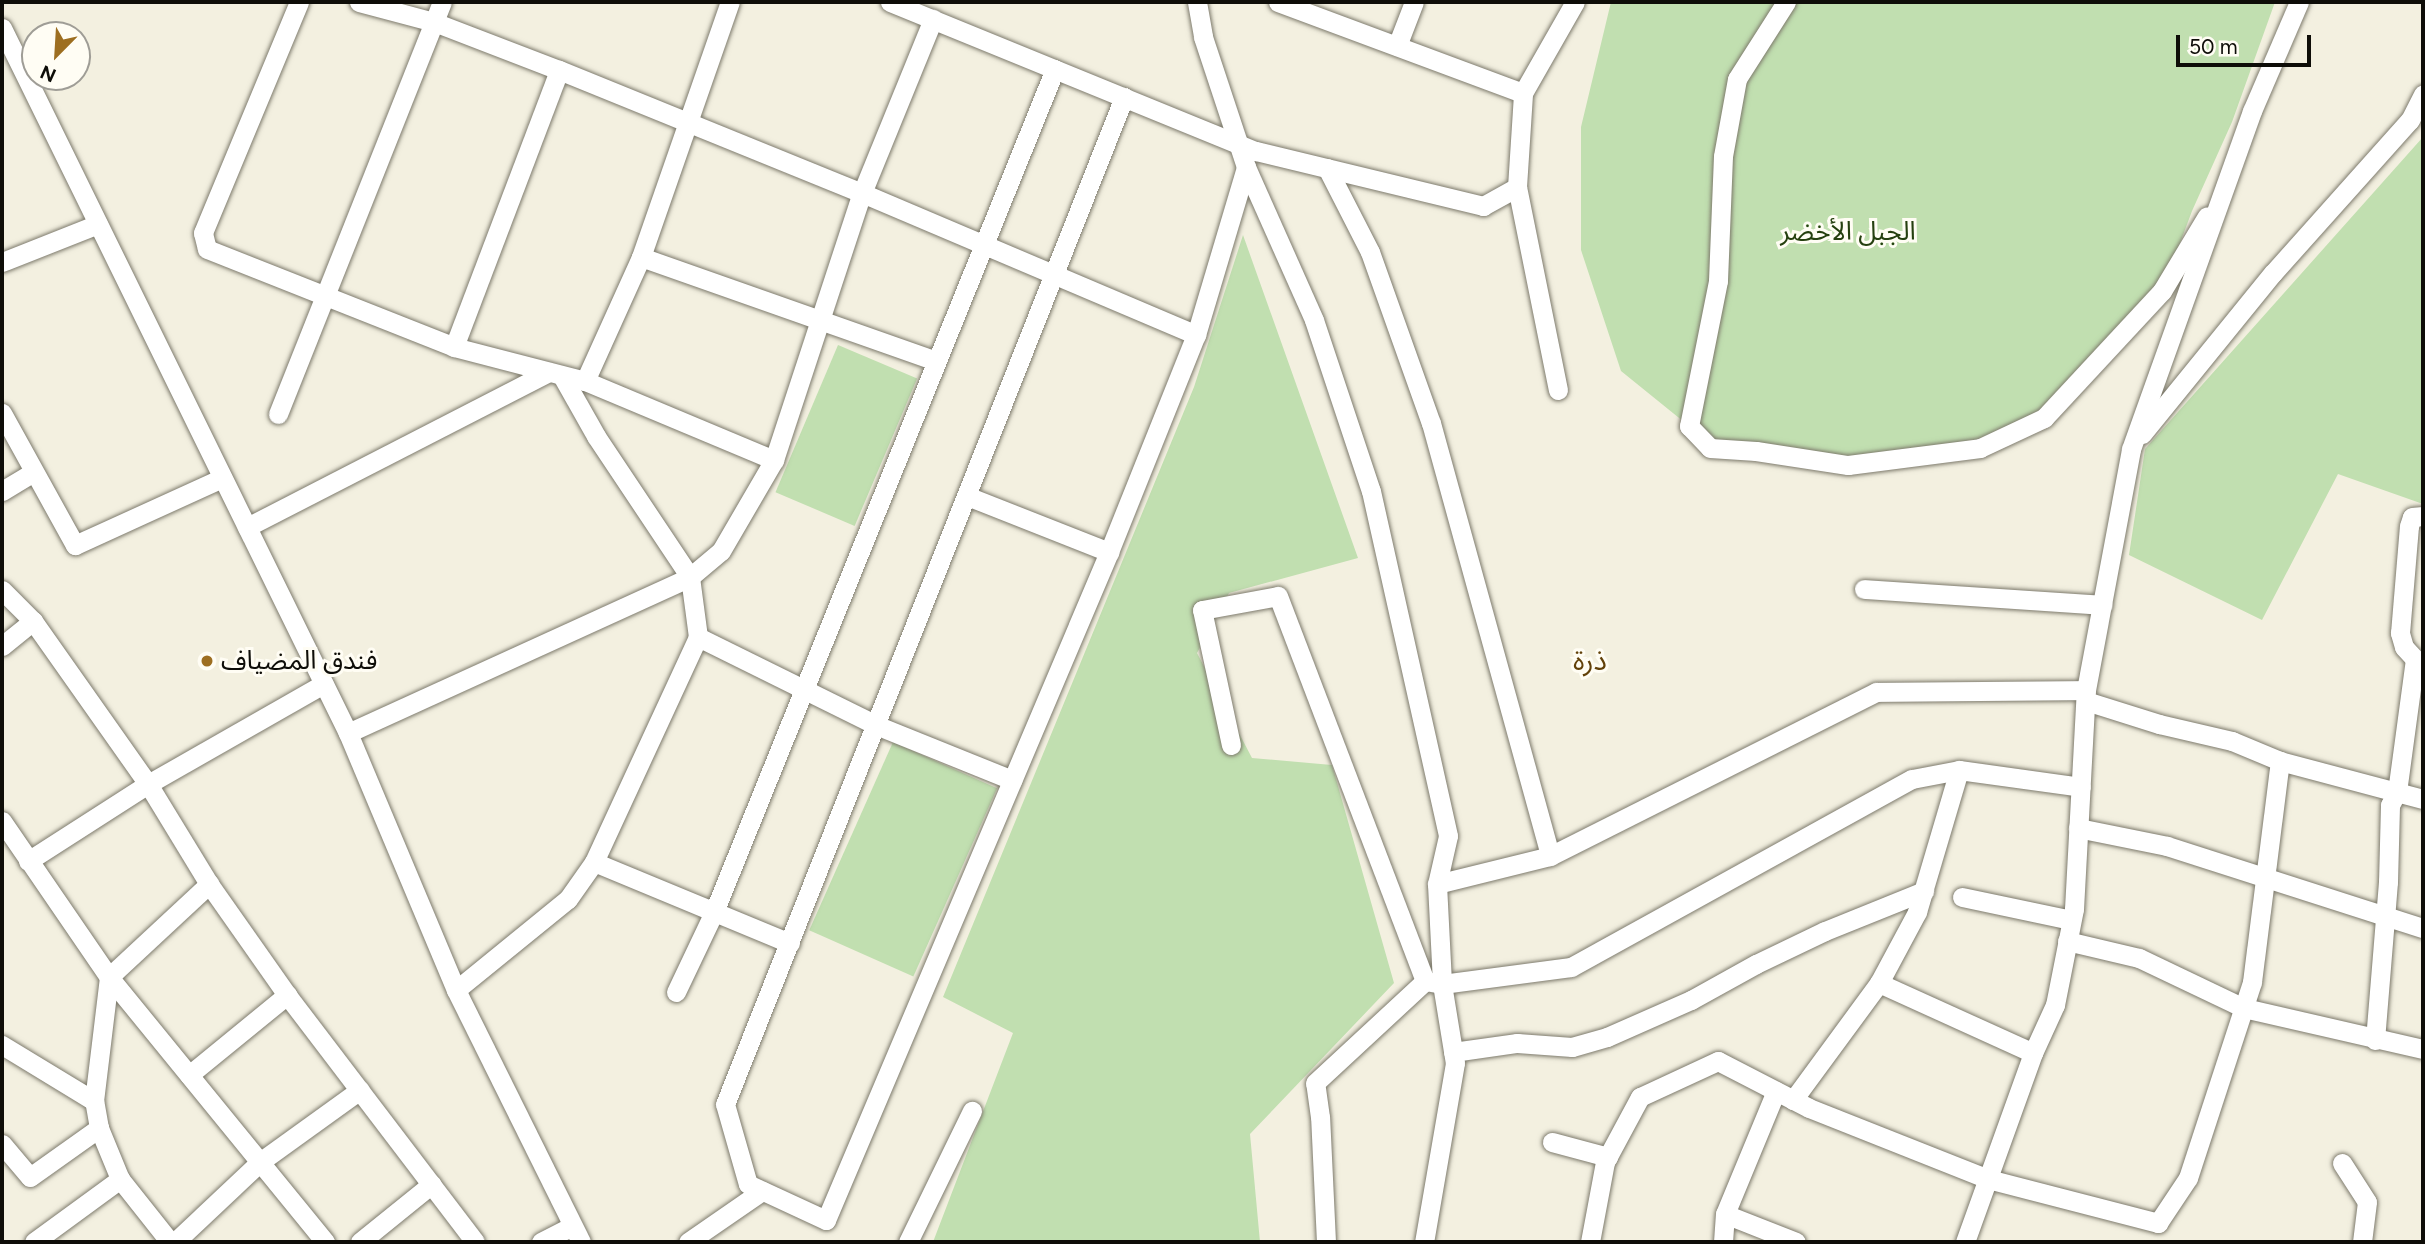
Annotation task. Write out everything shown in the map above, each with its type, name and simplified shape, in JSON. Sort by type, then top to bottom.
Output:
[{"type":"street","points":[[299,2],[203,233],[207,249],[454,347],[585,381],[775,460]]},
{"type":"street","points":[[359,2],[434,22],[559,70],[862,193],[1196,335]]},
{"type":"street","points":[[278,414],[442,2]]},
{"type":"street","points":[[585,381],[641,257],[730,2]]},
{"type":"street","points":[[890,2],[1238,144],[1483,205],[1517,187]]},
{"type":"street","points":[[1197,2],[1203,37],[1246,167],[1314,320],[1371,491],[1448,836],[1437,884],[1434,983]]},
{"type":"street","points":[[1278,2],[1523,93]]},
{"type":"street","points":[[1397,46],[1414,2]]},
{"type":"street","points":[[1558,390],[1517,187],[1523,93],[1575,2]]},
{"type":"street","points":[[1786,2],[1737,79],[1723,156],[1718,281],[1689,426],[1710,448],[1756,451],[1848,465],[1980,448],[2044,418],[2162,291],[2227,182]]},
{"type":"street","points":[[1965,1242],[2033,1053],[2055,1005],[2071,920],[2086,695],[2131,449],[2252,111],[2299,2]]},
{"type":"street","points":[[348,733],[690,577],[721,551],[775,460],[862,193],[933,19]]},
{"type":"street","points":[[2,28],[348,733],[456,990],[576,1235],[541,1242]]},
{"type":"street","points":[[676,992],[714,912],[1055,69]]},
{"type":"street","points":[[454,347],[559,70]]},
{"type":"street","points":[[1124,97],[726,1104],[748,1184],[826,1220],[1109,552],[1196,335],[1246,167]]},
{"type":"street","points":[[2131,449],[2273,273],[2410,120],[2421,103]]},
{"type":"street","points":[[1327,168],[1370,252],[1431,423],[1550,856]]},
{"type":"street","points":[[2,262],[98,223]]},
{"type":"street","points":[[641,257],[936,361]]},
{"type":"street","points":[[247,527],[555,374]]},
{"type":"street","points":[[456,990],[568,900],[594,862],[698,637],[690,577],[555,374]]},
{"type":"street","points":[[2,413],[75,545],[222,478]]},
{"type":"street","points":[[2,491],[34,472]]},
{"type":"street","points":[[967,496],[1109,552]]},
{"type":"street","points":[[2375,1040],[2385,918],[2390,805],[2397,792],[2419,658],[2404,647],[2400,633],[2409,526],[2412,517],[2423,516]]},
{"type":"street","points":[[1864,589],[2102,605]]},
{"type":"street","points":[[2,590],[33,621],[148,785],[209,884],[287,995],[475,1242]]},
{"type":"street","points":[[1231,745],[1202,610],[1278,596],[1434,983],[1453,1052],[1455,1063],[1424,1242]]},
{"type":"street","points":[[2,646],[33,621]]},
{"type":"street","points":[[698,637],[876,725],[1012,780]]},
{"type":"street","points":[[28,861],[148,785],[323,684]]},
{"type":"street","points":[[1437,884],[1550,856],[1876,692],[2086,695],[2159,724],[2232,741],[2280,761],[2423,799]]},
{"type":"street","points":[[1590,1242],[1608,1157],[1640,1097],[1718,1061],[1785,1095],[1988,1179],[2158,1223],[2188,1178],[2252,982],[2280,761]]},
{"type":"street","points":[[1326,1242],[1320,1117],[1315,1083],[1434,983],[1571,967],[1912,779],[1959,770],[2081,787]]},
{"type":"street","points":[[1723,1242],[1725,1214],[1785,1095],[1879,983],[1917,912],[1959,770]]},
{"type":"street","points":[[2,821],[109,977],[325,1242]]},
{"type":"street","points":[[2078,828],[2166,846],[2423,928]]},
{"type":"street","points":[[594,862],[790,943]]},
{"type":"street","points":[[170,1242],[120,1179],[99,1128],[94,1101],[109,977],[209,884]]},
{"type":"street","points":[[1453,1052],[1517,1042],[1572,1047],[1607,1037],[1691,1000],[1756,964],[1825,931],[1924,891]]},
{"type":"street","points":[[1962,897],[2071,920]]},
{"type":"street","points":[[2067,941],[2139,958],[2244,1008],[2423,1049]]},
{"type":"street","points":[[1879,983],[2033,1053]]},
{"type":"street","points":[[188,1075],[287,995]]},
{"type":"street","points":[[2,1045],[94,1101]]},
{"type":"street","points":[[176,1242],[260,1162],[360,1090]]},
{"type":"street","points":[[908,1242],[972,1111]]},
{"type":"street","points":[[2,1144],[30,1177],[99,1128]]},
{"type":"street","points":[[1552,1142],[1608,1157]]},
{"type":"street","points":[[2342,1163],[2367,1202],[2362,1242]]},
{"type":"street","points":[[34,1242],[120,1179]]},
{"type":"street","points":[[360,1242],[432,1184]]},
{"type":"street","points":[[688,1242],[762,1191]]},
{"type":"street","points":[[1725,1214],[1796,1242]]},
{"type":"green space","name":"الجبل الأخضر","points":[[1611,2],[2275,2],[2232,122],[2192,211],[2162,291],[2044,418],[1980,448],[1848,465],[1710,448],[1689,426],[1621,371],[1581,250],[1581,127]]},
{"type":"green space","points":[[2423,137],[2423,504],[2338,474],[2262,620],[2129,555],[2145,449]]},
{"type":"green space","points":[[1243,235],[1358,558],[1229,593],[1197,653],[1252,758],[1332,765],[1394,983],[1250,1134],[1260,1242],[933,1242],[1013,1033],[943,997],[1194,387]]},
{"type":"green space","points":[[838,345],[917,379],[855,526],[775,492]]},
{"type":"green space","points":[[893,742],[997,788],[913,977],[809,930]]},
{"type":"place","name":"فندق المضياف","points":[[207,661]]},
{"type":"district","name":"ذرة","points":[[1590,660]]}]
